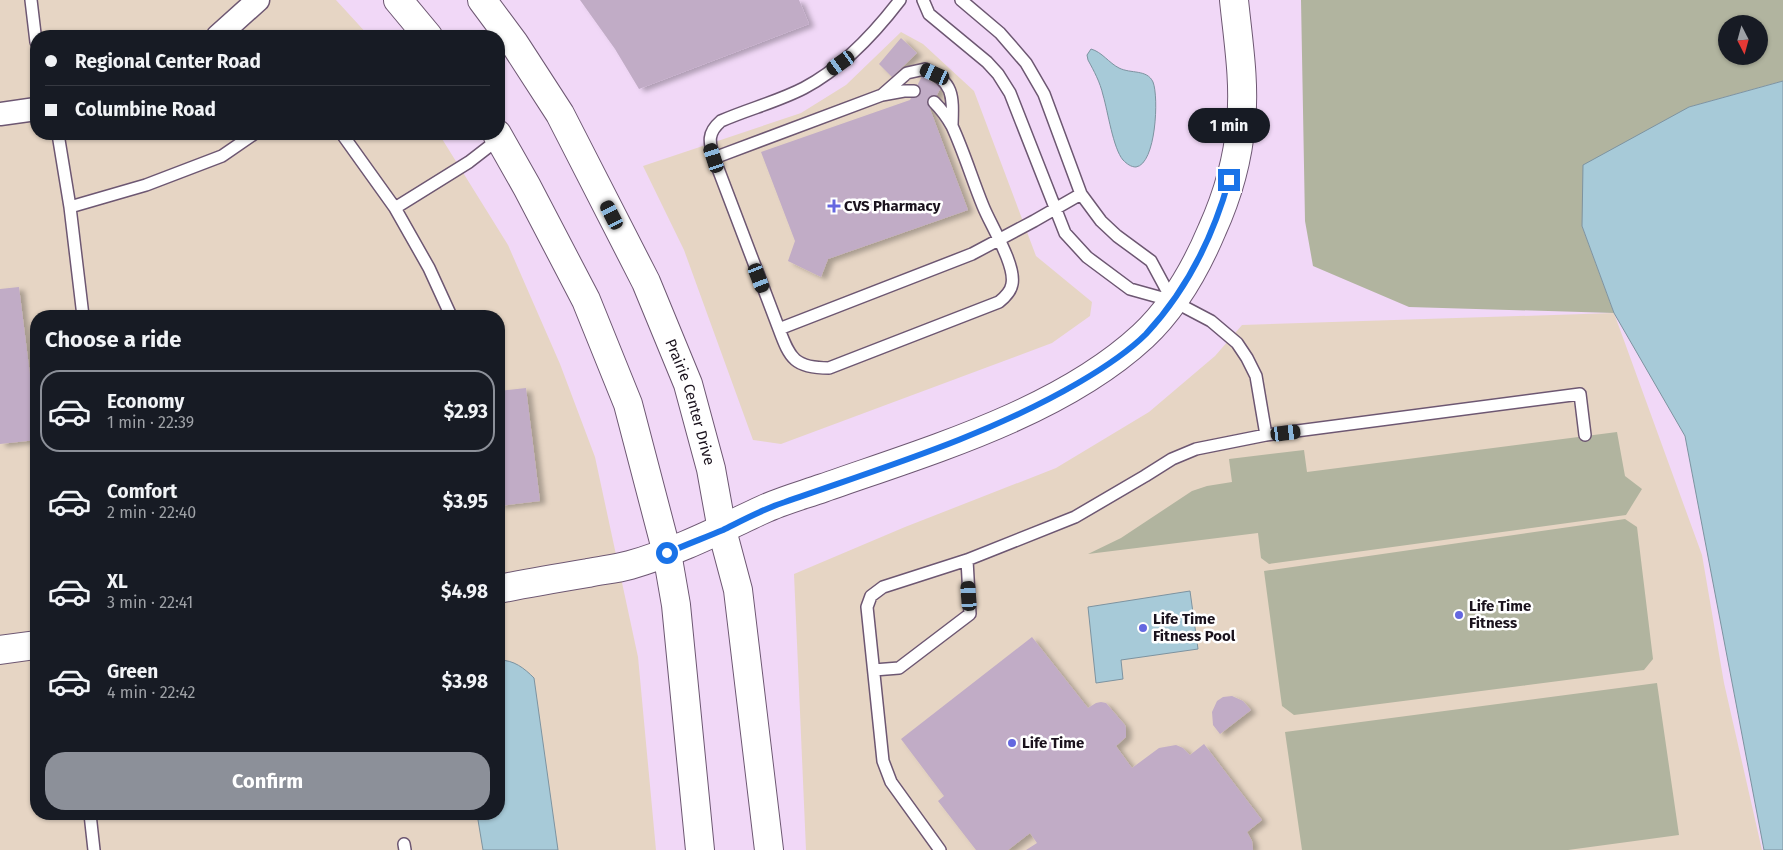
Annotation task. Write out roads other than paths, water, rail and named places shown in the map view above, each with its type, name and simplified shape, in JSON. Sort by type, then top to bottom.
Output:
[{"type":"main road","points":[[398,0],[423,30]]},
{"type":"main road","name":"Prairie Center Drive","points":[[482,0],[504,30]]},
{"type":"main road","points":[[505,588],[628,566],[667,553],[722,530],[765,508],[905,460],[1002,423],[1056,396],[1108,365],[1145,335],[1173,302],[1198,263],[1220,212],[1234,164],[1241,122],[1241,78],[1234,0]]},
{"type":"main road","name":"Prairie Center Drive","points":[[505,31],[560,114],[646,282],[688,384],[711,469],[722,530],[738,590],[768,850]]},
{"type":"main road","points":[[500,140],[586,300],[628,404],[667,553],[676,605],[700,850]]},
{"type":"main road","points":[[0,650],[30,646]]},
{"type":"street","points":[[225,30],[258,0]]},
{"type":"street","points":[[0,114],[30,110]]},
{"type":"lane","points":[[31,0],[35,30]]},
{"type":"lane","points":[[900,0],[874,32],[852,53],[817,80],[788,95],[721,121],[714,127],[711,133],[710,140],[714,158],[787,351],[798,362],[812,368],[829,368],[999,302],[1012,285],[1012,272],[999,239],[983,207],[952,126],[944,112],[934,102]]},
{"type":"lane","points":[[923,0],[929,14],[987,62],[998,74],[1010,93],[1021,117],[1065,233],[1087,258],[1130,289],[1173,302],[1211,321],[1237,343],[1256,376],[1266,435]]},
{"type":"lane","points":[[961,0],[1000,33],[1026,63],[1044,94],[1081,194],[1101,221],[1117,236],[1152,261],[1173,302]]},
{"type":"lane","points":[[882,95],[907,74],[925,69],[944,80],[950,91],[953,102],[952,126]]},
{"type":"lane","points":[[714,158],[882,95],[914,91]]},
{"type":"lane","points":[[59,140],[70,207],[82,310]]},
{"type":"lane","points":[[70,207],[146,186],[222,156],[245,140]]},
{"type":"lane","points":[[346,140],[396,208],[429,268],[448,310]]},
{"type":"lane","points":[[396,208],[469,162],[494,140]]},
{"type":"lane","points":[[779,329],[972,254],[1081,194]]},
{"type":"lane","points":[[940,850],[890,782],[883,761],[866,607],[871,596],[883,587],[967,560],[1075,518],[1172,459],[1196,449],[1266,435],[1580,394],[1585,435]]},
{"type":"lane","points":[[874,670],[899,668],[970,614],[967,560]]},
{"type":"lane","points":[[91,820],[94,850]]},
{"type":"water","points":[[1091,49],[1119,68],[1143,73],[1153,82],[1156,115],[1152,143],[1143,163],[1136,167],[1129,165],[1123,160],[1116,147],[1102,90],[1088,60],[1087,55]]},
{"type":"water","points":[[1783,81],[1783,850],[1764,850],[1685,436],[1614,313],[1582,226],[1583,165],[1689,107]]},
{"type":"water","name":"Life Time Fitness Pool","points":[[1190,591],[1198,649],[1121,660],[1123,679],[1096,683],[1088,607]]},
{"type":"water","points":[[505,661],[509,661],[518,665],[534,678],[558,850],[483,850],[478,820],[505,820]]},
{"type":"place","name":"CVS Pharmacy","points":[[834,206]]},
{"type":"place","name":"Life Time Fitness","points":[[1459,615]]},
{"type":"place","name":"Life Time Fitness Pool","points":[[1143,628]]},
{"type":"place","name":"Life Time","points":[[1012,743]]}]
